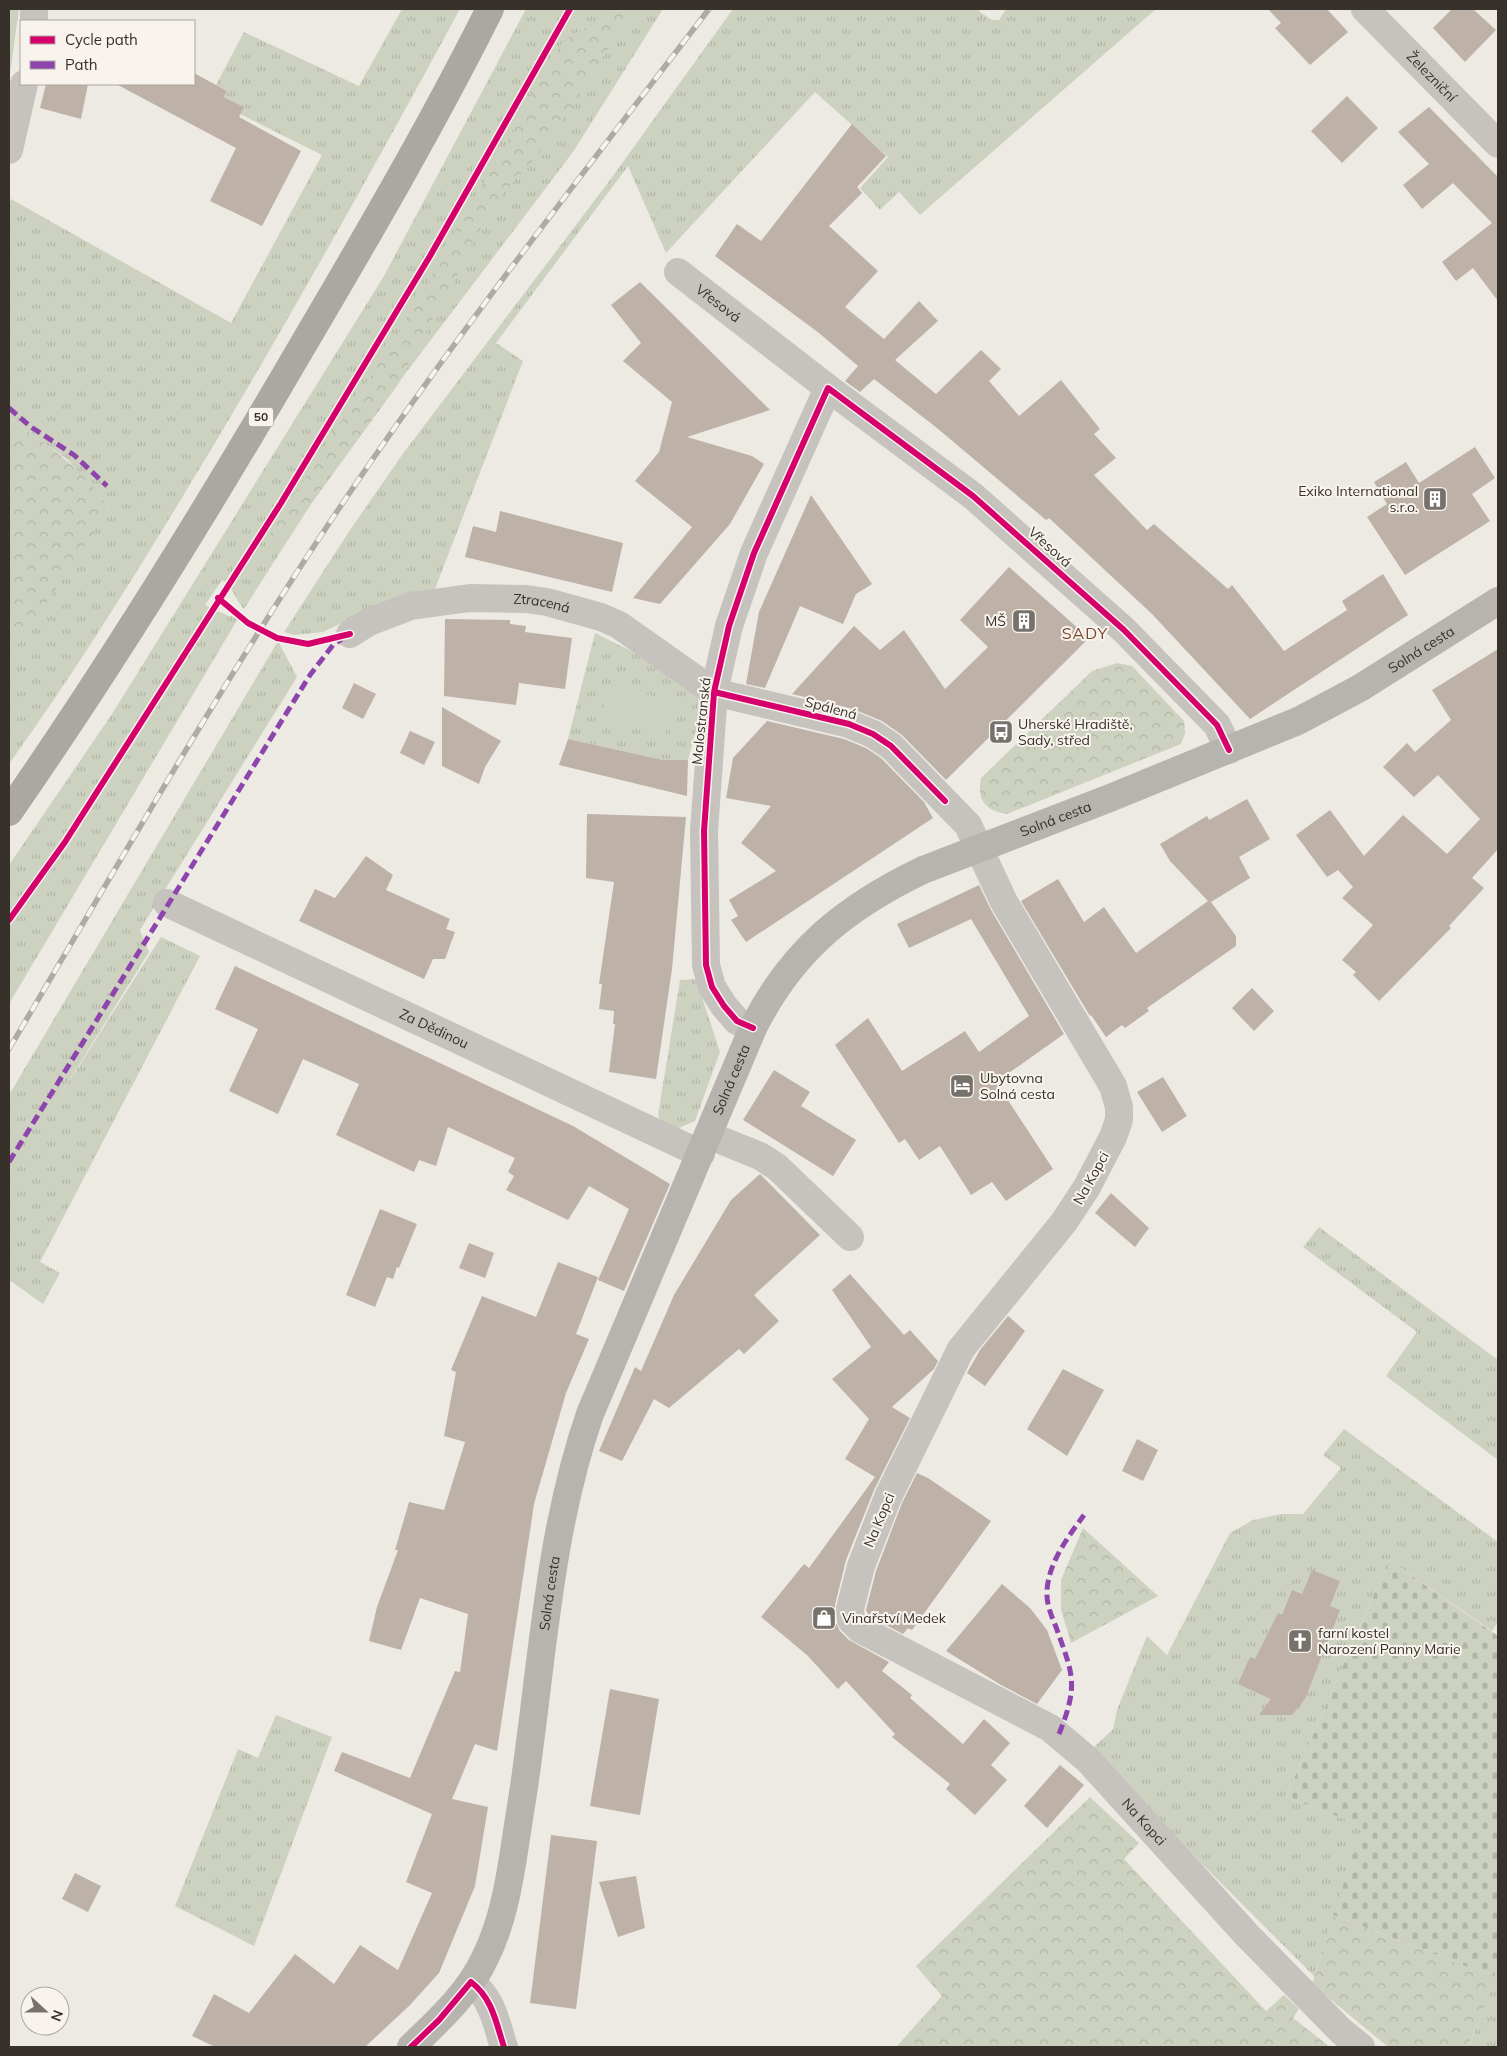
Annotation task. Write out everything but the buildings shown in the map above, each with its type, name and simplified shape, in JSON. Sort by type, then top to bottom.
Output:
[{"type":"main road","name":"50","points":[[9,812],[108,664],[240,454],[363,245],[490,9]]},
{"type":"street","name":"Železniční","points":[[1365,9],[1498,144]]},
{"type":"street","points":[[9,150],[24,85]]},
{"type":"street","name":"Vřesová","points":[[678,272],[828,388],[973,496],[1124,630],[1217,725],[1229,750]]},
{"type":"street","name":"Malostranská","points":[[753,1028],[737,1021],[724,1006],[712,986],[706,965],[704,831],[714,692],[729,626],[754,553],[828,388]]},
{"type":"street","name":"Ztracená","points":[[350,634],[368,622],[411,606],[470,598],[526,599],[547,602],[602,617],[619,625],[714,692]]},
{"type":"street","name":"Solná cesta","points":[[410,2047],[439,2020],[471,1982],[486,1957],[492,1940],[512,1860],[557,1540],[570,1476],[590,1414],[753,1028],[784,976],[814,942],[836,922],[867,899],[894,884],[979,848],[1229,750],[1329,706],[1498,601]]},
{"type":"street","name":"Spálená","points":[[714,692],[849,724],[872,734],[891,746],[968,825],[979,848]]},
{"type":"street","name":"Na Kopci","points":[[979,848],[1004,902],[1113,1086],[1119,1107],[1119,1120],[1113,1137],[1076,1206],[961,1350],[877,1522],[856,1585],[850,1609],[851,1620],[860,1629],[1002,1702],[1059,1734],[1100,1773],[1246,1934],[1341,2031],[1361,2047]]},
{"type":"street","name":"Za Dědinou","points":[[167,904],[704,1145]]},
{"type":"street","points":[[704,1145],[760,1156],[778,1168],[850,1237]]},
{"type":"street","points":[[471,1982],[485,1994],[489,2001],[504,2047]]},
{"type":"green space","points":[[9,9],[19,9],[9,81]]},
{"type":"green space","points":[[402,9],[460,9],[323,257],[252,380],[160,534],[97,634],[9,764],[9,549],[75,494],[102,517],[109,508],[67,459],[9,419],[9,203],[11,199],[231,323],[322,155],[240,114],[244,107],[224,97],[227,91],[216,85],[244,32],[359,86]]},
{"type":"green space","points":[[526,9],[663,9],[573,152],[399,382],[311,504],[244,609],[230,587],[222,580],[205,605],[229,616],[239,617],[9,1004],[9,865],[112,714],[384,276]]},
{"type":"green space","points":[[607,9],[632,9],[583,90],[540,153],[504,192],[475,238],[444,304],[435,315],[399,383],[311,504],[271,554],[265,548],[280,516],[425,292],[435,268],[529,103],[551,59],[567,39],[593,23]]},
{"type":"green space","points":[[733,9],[980,9],[980,12],[992,20],[999,20],[1006,9],[1156,9],[920,215],[899,192],[880,210],[860,188],[888,157],[815,92],[666,253],[628,166],[496,343],[523,361],[435,589],[350,619],[323,632],[294,635],[284,632],[350,530],[402,455],[610,180]]},
{"type":"green space","points":[[9,419],[64,458],[87,481],[109,509],[35,620],[9,655]]},
{"type":"green space","points":[[595,633],[659,665],[697,694],[701,712],[688,760],[663,760],[568,739]]},
{"type":"green space","points":[[278,641],[297,677],[140,930],[149,952],[52,1108],[161,937],[200,956],[40,1262],[60,1273],[43,1304],[9,1280],[9,1095]]},
{"type":"green space","points":[[1117,663],[1132,666],[1184,721],[1185,733],[1181,744],[1007,814],[988,807],[980,793],[981,778],[1092,671]]},
{"type":"green space","points":[[612,684],[673,702],[665,737],[600,717]]},
{"type":"green space","points":[[696,979],[720,1052],[695,1121],[679,1128],[662,1126],[658,1115],[680,980]]},
{"type":"green space","points":[[1319,1227],[1498,1360],[1498,1460],[1386,1376],[1417,1332],[1303,1247]]},
{"type":"green space","points":[[1344,1429],[1498,1542],[1498,1622],[1492,1631],[1389,1560],[1286,1797],[1364,1826],[1314,1976],[1190,1852],[1094,1747],[1113,1729],[1117,1710],[1147,1636],[1167,1655],[1230,1533],[1253,1520],[1281,1514],[1303,1514],[1341,1468],[1323,1455]]},
{"type":"green space","points":[[1083,1528],[1158,1596],[1071,1643],[1061,1610],[1061,1580]]},
{"type":"green space","points":[[1389,1560],[1498,1636],[1498,1965],[1494,1977],[1333,1915],[1363,1826],[1286,1797]]},
{"type":"green space","points":[[276,1715],[332,1737],[254,1946],[175,1906],[238,1749],[258,1758]]},
{"type":"green space","points":[[1090,1797],[1139,1843],[1124,1859],[1266,2011],[1284,1995],[1299,2009],[1293,2018],[1330,2047],[896,2047],[942,1996],[916,1966]]},
{"type":"green space","points":[[1333,1915],[1497,1978],[1469,2044],[1476,2047],[1388,2047],[1312,1984]]},
{"type":"green space","points":[[1498,1965],[1498,2047],[1476,2047],[1469,2045],[1496,1978],[1494,1977]]},
{"type":"railway","points":[[9,1049],[208,713],[334,516],[470,323],[709,9]]},
{"type":"marked path","points":[[9,408],[31,427],[74,455],[107,486]]},
{"type":"marked path","points":[[9,1162],[310,675],[333,645],[342,639]]},
{"type":"marked path","points":[[1059,1734],[1069,1703],[1071,1680],[1070,1669],[1049,1609],[1047,1590],[1055,1560],[1084,1515]]},
{"type":"cycle path","points":[[9,920],[65,842],[281,503],[430,256],[570,9]]},
{"type":"cycle path","points":[[753,1028],[737,1021],[724,1006],[712,987],[706,965],[704,831],[714,692],[729,626],[754,553],[828,388],[973,496],[1124,630],[1217,725],[1229,750]]},
{"type":"cycle path","points":[[218,598],[248,623],[277,638],[308,644],[350,634]]},
{"type":"cycle path","points":[[714,692],[849,724],[873,734],[891,746],[945,801]]},
{"type":"cycle path","points":[[411,2047],[439,2020],[471,1982],[489,2004],[504,2047]]},
{"type":"place","name":"Exiko International s.r.o.","points":[[1435,499]]},
{"type":"place","name":"MŠ","points":[[1024,621]]},
{"type":"place","name":"Uherské Hradiště, Sady, střed","points":[[1001,732]]},
{"type":"place","name":"Ubytovna Solná cesta","points":[[962,1086]]},
{"type":"place","name":"Vinařství Medek","points":[[824,1618]]},
{"type":"place","name":"farní kostel Narození Panny Marie","points":[[1300,1641]]},
{"type":"district","name":"SADY","points":[[1085,633]]}]
